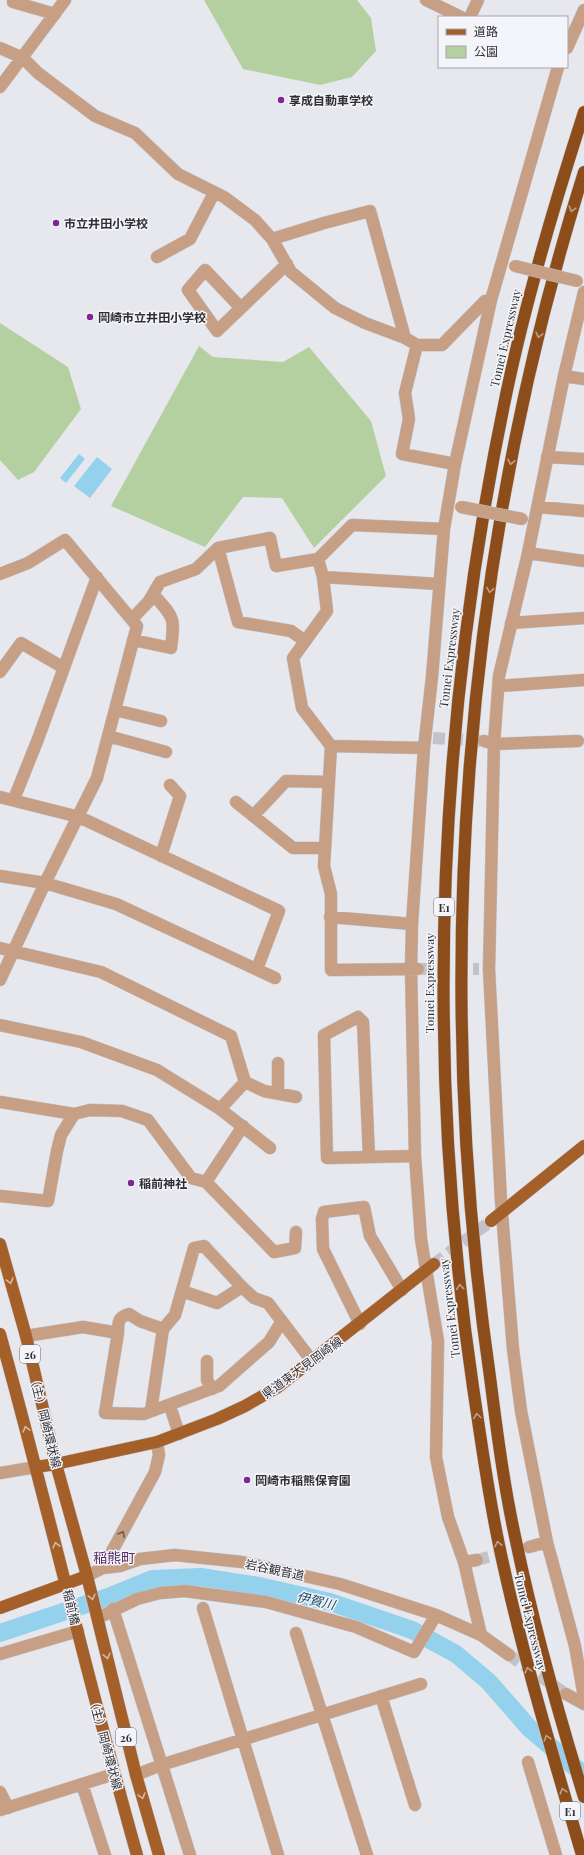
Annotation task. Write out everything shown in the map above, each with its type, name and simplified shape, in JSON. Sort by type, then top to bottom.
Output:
[{"type":"highway","name":"Tomei Expressway","points":[[582,1855],[538,1708],[516,1622],[498,1541],[465,1332],[453,1223],[447,1129],[443,1025],[443,920],[448,808],[456,712],[468,609],[489,481],[507,391],[529,297],[553,209],[584,112]]},
{"type":"highway","name":"Tomei Expressway","points":[[582,1792],[558,1716],[515,1538],[483,1330],[471,1221],[464,1128],[461,1025],[462,920],[466,810],[474,714],[486,612],[506,484],[524,395],[547,302],[584,172]]},
{"type":"main road","points":[[492,1221],[584,1146]]},
{"type":"main road","name":"（主）岡崎環状線","points":[[0,1244],[26,1336],[56,1464],[87,1576]]},
{"type":"main road","name":"県道東大見岡崎線","points":[[36,1467],[157,1442],[245,1406],[278,1387],[360,1324],[430,1267]]},
{"type":"main road","name":"（主）岡崎環状線","points":[[0,1334],[66,1583]]},
{"type":"main road","points":[[0,1608],[87,1576]]},
{"type":"main road","name":"稲前橋","points":[[87,1576],[98,1618]]},
{"type":"main road","name":"稲前橋","points":[[66,1583],[78,1631]]},
{"type":"main road","name":"（主）岡崎環状線","points":[[98,1618],[136,1775],[158,1855]]},
{"type":"main road","name":"（主）岡崎環状線","points":[[78,1631],[114,1774],[137,1855]]},
{"type":"street","points":[[0,87],[65,0]]},
{"type":"street","points":[[426,0],[458,16]]},
{"type":"street","points":[[470,16],[478,0]]},
{"type":"street","points":[[13,2],[55,14]]},
{"type":"street","points":[[568,46],[584,10]]},
{"type":"street","points":[[0,48],[23,58],[38,73],[95,116],[134,133],[178,174],[214,192],[255,220],[272,239],[291,272],[335,308],[365,323],[405,338],[417,345],[442,346],[485,301],[491,300]]},
{"type":"street","points":[[481,1635],[464,1562],[448,1517],[436,1457],[438,1341],[430,1267],[421,1239],[415,1156],[415,968],[412,924],[424,748],[430,737],[439,584],[447,504],[500,264],[558,68]]},
{"type":"street","points":[[157,258],[190,239],[214,192]]},
{"type":"street","points":[[272,239],[324,222],[370,211],[405,338]]},
{"type":"street","points":[[241,308],[205,270],[188,290],[217,331],[287,264]]},
{"type":"street","points":[[500,264],[515,266],[583,289],[547,457],[538,507],[528,519],[528,553],[499,676],[499,686],[489,743],[484,969],[513,1349],[521,1411],[547,1542],[575,1646],[584,1697]]},
{"type":"street","points":[[417,345],[405,393],[409,419],[402,454],[455,464]]},
{"type":"street","points":[[564,376],[584,379]]},
{"type":"street","points":[[547,457],[584,459]]},
{"type":"street","points":[[447,504],[528,519]]},
{"type":"street","points":[[538,507],[584,511]]},
{"type":"street","points":[[132,620],[153,594],[160,582],[196,569],[218,548],[270,538],[276,566],[318,559],[352,525],[444,529]]},
{"type":"street","points":[[0,574],[28,563],[65,540],[137,626],[97,778],[45,883],[0,980]]},
{"type":"street","points":[[218,548],[238,622],[291,631],[305,641]]},
{"type":"street","points":[[528,553],[584,561]]},
{"type":"street","points":[[318,559],[323,577],[328,611],[293,658],[302,708],[331,746],[324,866],[331,894],[331,970],[415,968]]},
{"type":"street","points":[[14,799],[38,739],[97,577]]},
{"type":"street","points":[[323,577],[439,584]]},
{"type":"street","points":[[133,640],[171,648],[174,624],[170,614],[153,594]]},
{"type":"street","points":[[511,623],[584,618]]},
{"type":"street","points":[[1,670],[21,643],[64,668]]},
{"type":"street","points":[[499,686],[584,680]]},
{"type":"street","points":[[115,710],[161,721]]},
{"type":"street","points":[[108,736],[166,752]]},
{"type":"street","points":[[489,743],[578,741]]},
{"type":"street","points":[[331,746],[424,748]]},
{"type":"street","points":[[253,816],[286,781],[329,782]]},
{"type":"street","points":[[161,856],[180,796],[170,785]]},
{"type":"street","points":[[0,797],[14,799],[79,817],[279,911],[257,969]]},
{"type":"street","points":[[236,802],[292,848],[325,848]]},
{"type":"street","points":[[0,876],[45,883],[116,904],[274,978]]},
{"type":"street","points":[[330,918],[412,924]]},
{"type":"street","points":[[0,948],[14,950],[101,972],[231,1036],[245,1082],[264,1091],[296,1097]]},
{"type":"street","points":[[368,1157],[363,1022],[358,1016],[324,1035],[327,1158],[415,1156]]},
{"type":"street","points":[[0,1025],[81,1042],[157,1070],[220,1109],[270,1148]]},
{"type":"street","points":[[278,1063],[278,1093]]},
{"type":"street","points":[[220,1109],[245,1082]]},
{"type":"street","points":[[0,1102],[74,1114],[90,1110],[122,1111],[148,1120],[191,1178],[206,1182],[274,1252],[295,1248],[296,1232]]},
{"type":"street","points":[[0,1196],[48,1201],[56,1151],[62,1135],[74,1114]]},
{"type":"street","points":[[206,1182],[243,1126]]},
{"type":"street","points":[[360,1324],[323,1249],[322,1219],[324,1212],[364,1207],[370,1236],[402,1290]]},
{"type":"street","points":[[151,1411],[163,1329],[175,1315],[194,1248],[204,1246],[254,1298],[268,1303],[312,1361]]},
{"type":"street","points":[[182,1291],[216,1303],[242,1287]]},
{"type":"street","points":[[163,1329],[140,1321],[128,1314],[122,1316],[118,1320],[118,1333],[105,1413],[132,1415],[144,1414],[170,1406],[212,1389],[230,1377],[269,1342],[282,1321]]},
{"type":"street","points":[[26,1336],[84,1327],[118,1333]]},
{"type":"street","points":[[207,1361],[207,1380],[212,1389]]},
{"type":"street","points":[[170,1406],[179,1434]]},
{"type":"street","points":[[103,1568],[155,1472],[159,1455],[157,1442]]},
{"type":"street","points":[[0,1473],[36,1467]]},
{"type":"street","points":[[529,1547],[547,1542]]},
{"type":"street","name":"岩谷観音道","points":[[87,1576],[103,1568],[120,1566],[140,1559],[175,1555],[242,1562],[340,1584],[436,1615],[481,1635],[509,1656]]},
{"type":"street","points":[[464,1562],[477,1560]]},
{"type":"street","points":[[98,1618],[113,1609],[136,1599],[154,1594],[185,1591],[266,1602],[356,1627],[414,1652],[436,1615]]},
{"type":"street","points":[[203,1608],[278,1855]]},
{"type":"street","points":[[113,1609],[190,1855]]},
{"type":"street","points":[[0,1654],[78,1631]]},
{"type":"street","points":[[296,1633],[367,1855]]},
{"type":"street","points":[[136,1775],[161,1765],[421,1684]]},
{"type":"street","points":[[566,1694],[584,1704]]},
{"type":"street","points":[[382,1696],[415,1805]]},
{"type":"street","points":[[528,1762],[556,1855]]},
{"type":"street","points":[[0,1792],[4,1809],[114,1774]]},
{"type":"street","points":[[82,1784],[104,1855]]},
{"type":"green space","points":[[204,0],[357,0],[371,18],[376,51],[352,77],[320,85],[243,69]]},
{"type":"green space","points":[[0,323],[68,367],[81,409],[34,472],[18,480],[0,460]]},
{"type":"green space","points":[[199,346],[213,357],[283,362],[309,347],[371,421],[386,476],[314,548],[282,498],[243,497],[205,547],[111,506]]},
{"type":"water","points":[[79,454],[85,459],[66,483],[60,478]]},
{"type":"water","points":[[97,457],[112,469],[90,498],[74,486]]},
{"type":"waterway","name":"伊賀川","points":[[0,1633],[108,1597],[152,1579],[201,1577],[259,1586],[330,1602],[412,1630],[456,1654],[489,1682],[530,1729],[584,1775]]},
{"type":"tunnel","points":[[433,738],[482,741]]},
{"type":"tunnel","points":[[419,969],[479,969]]},
{"type":"tunnel","points":[[434,1264],[491,1221]]},
{"type":"tunnel","points":[[477,1560],[528,1547]]},
{"type":"tunnel","points":[[509,1655],[566,1694]]},
{"type":"place","name":"享成自動車学校","points":[[281,100]]},
{"type":"place","name":"市立井田小学校","points":[[56,223]]},
{"type":"place","name":"岡崎市立井田小学校","points":[[90,317]]},
{"type":"place","name":"稲前神社","points":[[131,1183]]},
{"type":"place","name":"岡崎市稲熊保育園","points":[[247,1480]]},
{"type":"district","name":"稲熊町","points":[[114,1557]]}]
